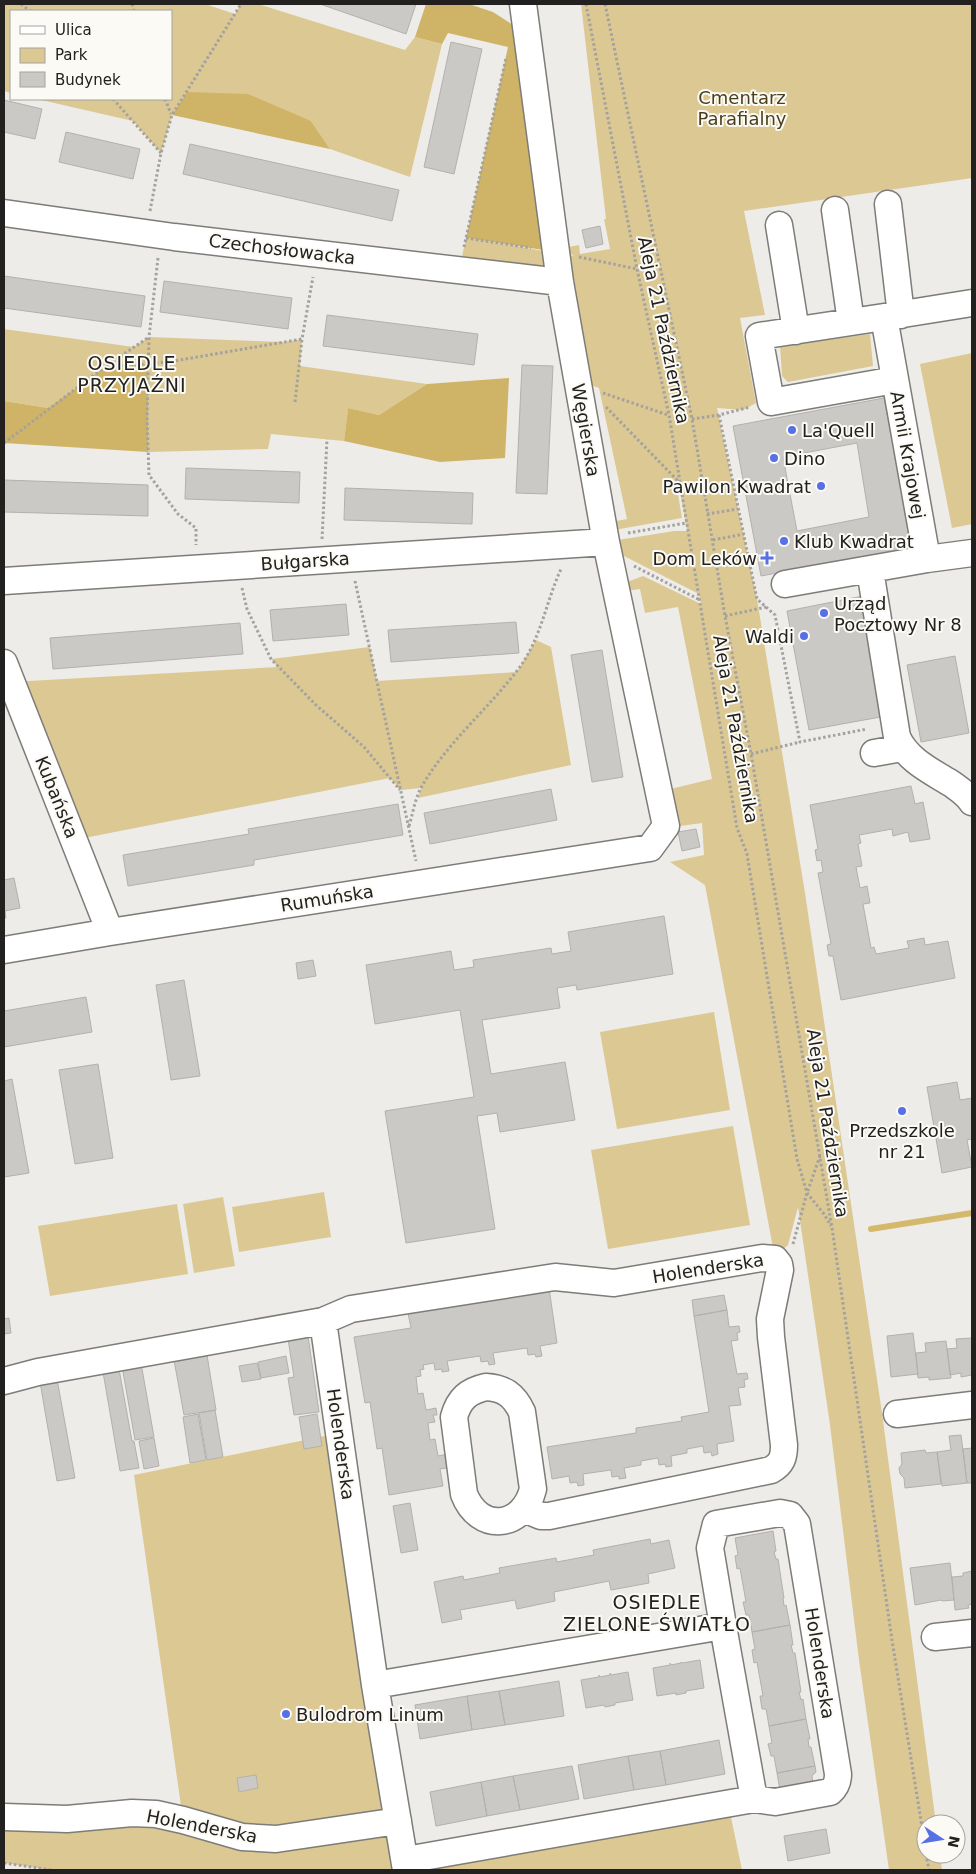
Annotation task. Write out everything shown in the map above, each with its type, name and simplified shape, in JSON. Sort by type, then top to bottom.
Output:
[{"type":"street","name":"Węgierska","points":[[523,4],[560,282],[583,387],[606,544],[666,826],[650,848]]},
{"type":"street","name":"Armii Krajowej","points":[[888,204],[895,380],[926,559]]},
{"type":"street","points":[[835,210],[851,322]]},
{"type":"street","name":"Czechosłowacka","points":[[4,213],[153,234],[560,282]]},
{"type":"street","points":[[779,225],[796,331]]},
{"type":"street","points":[[771,402],[759,336],[972,303]]},
{"type":"street","name":"Armii Krajowej","points":[[771,402],[895,380]]},
{"type":"street","name":"Bułgarska","points":[[4,581],[573,544],[606,544]]},
{"type":"street","points":[[785,584],[926,559],[972,553]]},
{"type":"street","points":[[870,570],[897,737],[902,748],[910,757],[959,789],[972,802]]},
{"type":"street","name":"Kubańska","points":[[4,663],[110,932]]},
{"type":"street","points":[[874,752],[902,748]]},
{"type":"street","name":"Rumuńska","points":[[4,950],[650,848]]},
{"type":"street","name":"Holenderska","points":[[4,1381],[47,1371],[323,1321],[351,1309],[555,1277],[614,1283],[762,1258],[775,1259],[779,1264],[780,1270],[770,1319],[770,1337],[784,1445],[784,1454],[777,1467],[771,1470],[549,1516],[541,1516],[524,1509]]},
{"type":"street","name":"Holenderska","points":[[323,1321],[375,1685],[406,1865],[754,1799],[775,1802],[822,1795],[835,1788],[838,1782],[836,1764],[797,1524],[790,1515],[780,1513],[716,1524],[710,1548],[754,1799]]},
{"type":"street","points":[[486,1387],[498,1388],[508,1393],[517,1401],[522,1412],[533,1488],[530,1499],[524,1509],[516,1516],[506,1520],[495,1521],[475,1513],[468,1504],[464,1494],[454,1417],[457,1406],[464,1396],[474,1390],[486,1387]]},
{"type":"street","points":[[897,1414],[972,1405]]},
{"type":"street","points":[[375,1685],[723,1626]]},
{"type":"street","points":[[935,1637],[972,1633]]},
{"type":"street","name":"Holenderska","points":[[4,1817],[67,1819],[132,1813],[156,1814],[242,1836],[276,1839],[398,1821]]},
{"type":"path","points":[[195,568],[196,528],[178,514],[149,475],[147,418],[153,234],[161,153],[172,115],[241,4]]},
{"type":"path","name":"Aleja 21 Października","points":[[586,4],[637,270],[669,415],[737,828],[747,854],[797,1159],[807,1193],[824,1214],[832,1228]]},
{"type":"path","name":"Aleja 21 Października","points":[[605,4],[692,420],[725,616],[752,754],[832,1228]]},
{"type":"path","points":[[459,270],[506,57]]},
{"type":"path","points":[[115,100],[161,153]]},
{"type":"path","points":[[165,100],[172,115]]},
{"type":"path","points":[[466,238],[556,252],[637,270]]},
{"type":"path","points":[[296,402],[302,339],[316,253]]},
{"type":"path","points":[[4,443],[106,366],[150,337]]},
{"type":"path","points":[[106,366],[148,364],[302,339]]},
{"type":"path","points":[[583,387],[669,415]]},
{"type":"path","points":[[583,387],[680,483]]},
{"type":"path","points":[[692,420],[771,402]]},
{"type":"path","points":[[719,415],[757,599],[775,615],[800,742]]},
{"type":"path","points":[[321,560],[327,440]]},
{"type":"path","points":[[707,514],[738,509]]},
{"type":"path","points":[[606,544],[686,523]]},
{"type":"path","points":[[712,540],[744,534]]},
{"type":"path","points":[[409,826],[421,788],[445,752],[517,672],[536,640],[555,582],[573,544]]},
{"type":"path","points":[[606,544],[700,600]]},
{"type":"path","points":[[350,558],[421,884]]},
{"type":"path","points":[[236,566],[247,609],[271,659],[316,705],[364,747],[401,790]]},
{"type":"path","points":[[725,616],[767,607]]},
{"type":"path","points":[[752,754],[800,742],[895,724]]},
{"type":"path","points":[[779,1264],[792,1247],[807,1193],[820,1156]]},
{"type":"path","points":[[832,1228],[920,1814]]},
{"type":"path","points":[[4,1863],[51,1870]]},
{"type":"green space","points":[[4,4],[205,4],[235,14],[241,4],[258,4],[405,50],[415,37],[442,44],[410,177],[330,149],[311,121],[187,92],[172,115],[161,153],[133,121],[41,100],[172,100],[172,10],[10,10],[10,93],[4,91]]},
{"type":"green space","name":"Cmentarz Parafialny","points":[[581,4],[972,4],[972,178],[744,211],[765,315],[740,318],[756,403],[743,410],[717,408],[757,599],[805,893],[882,1413],[935,1814],[916,1814],[916,1864],[941,1864],[942,1870],[889,1870],[859,1660],[830,1425],[798,1207],[788,1245],[780,1252],[773,1248],[705,885],[670,862],[704,855],[702,823],[673,827],[658,792],[712,779],[678,607],[645,613],[640,589],[625,591],[627,582],[643,576],[701,604],[699,594],[620,554],[618,540],[674,531],[687,531],[679,486],[677,488],[682,518],[614,530],[611,522],[627,519],[599,388],[585,383],[560,282],[459,270],[466,238],[574,256],[563,248],[579,245],[580,254],[610,249],[604,219],[606,219]]},
{"type":"green space","points":[[4,329],[134,347],[149,337],[284,342],[302,339],[300,366],[427,384],[379,415],[348,408],[344,441],[271,434],[268,449],[148,452],[147,418],[105,366],[48,408],[4,401]]},
{"type":"green space","points":[[870,334],[873,366],[788,382],[782,376],[780,346]]},
{"type":"green space","points":[[972,353],[972,524],[952,528],[920,364]]},
{"type":"green space","points":[[536,640],[551,647],[571,765],[418,798],[421,788],[401,790],[390,778],[74,840],[11,682],[278,667],[271,659],[370,647],[377,681],[517,672]]},
{"type":"green space","points":[[714,1012],[730,1110],[617,1129],[600,1032]]},
{"type":"green space","points":[[733,1126],[750,1225],[608,1249],[591,1150]]},
{"type":"green space","points":[[324,1192],[331,1237],[239,1252],[232,1207]]},
{"type":"green space","points":[[223,1197],[235,1266],[194,1273],[183,1204]]},
{"type":"green space","points":[[177,1204],[188,1274],[50,1296],[38,1226]]},
{"type":"green space","points":[[339,1433],[406,1870],[51,1870],[4,1863],[4,1817],[183,1820],[134,1475]]},
{"type":"green space","points":[[728,1803],[742,1870],[426,1870],[423,1856]]},
{"type":"shaded area","points":[[426,4],[469,4],[493,12],[513,25],[556,252],[466,238],[508,47],[448,33],[442,44],[415,37]]},
{"type":"shaded area","points":[[187,92],[248,94],[311,121],[330,149],[172,115]]},
{"type":"shaded area","points":[[148,364],[148,452],[4,443],[4,401],[48,408],[106,366]]},
{"type":"shaded area","points":[[509,378],[505,458],[440,462],[344,441],[348,408],[379,415],[427,384]]},
{"type":"building","points":[[320,4],[416,4],[406,34]]},
{"type":"building","points":[[451,42],[482,49],[454,174],[424,167]]},
{"type":"building","points":[[4,100],[42,109],[35,139],[4,132]]},
{"type":"building","points":[[66,132],[140,149],[133,179],[59,162]]},
{"type":"building","points":[[190,144],[399,190],[392,221],[183,174]]},
{"type":"building","points":[[600,226],[603,244],[586,248],[582,230]]},
{"type":"building","points":[[4,276],[145,296],[141,327],[4,308]]},
{"type":"building","points":[[164,281],[292,298],[288,329],[160,312]]},
{"type":"building","points":[[327,315],[478,334],[474,365],[323,346]]},
{"type":"building","points":[[522,365],[553,366],[547,494],[516,493]]},
{"type":"building","points":[[884,398],[912,548],[761,576],[733,426]],"holes":[[[857,443],[869,517],[797,531],[783,457]]]},
{"type":"building","points":[[186,468],[300,472],[299,503],[185,499]]},
{"type":"building","points":[[4,480],[148,485],[148,516],[4,512]]},
{"type":"building","points":[[345,488],[473,493],[472,524],[344,520]]},
{"type":"building","points":[[863,596],[886,716],[809,730],[787,611]]},
{"type":"building","points":[[346,604],[349,635],[273,641],[270,610]]},
{"type":"building","points":[[516,622],[519,653],[391,662],[388,630]]},
{"type":"building","points":[[240,623],[243,654],[53,669],[50,638]]},
{"type":"building","points":[[602,650],[623,777],[592,782],[571,655]]},
{"type":"building","points":[[955,656],[969,733],[921,742],[907,665]]},
{"type":"building","points":[[911,786],[915,804],[923,802],[930,839],[910,842],[908,832],[893,836],[892,829],[859,835],[861,843],[858,844],[862,866],[856,867],[860,888],[867,886],[870,903],[863,904],[871,948],[874,947],[876,954],[909,948],[907,941],[924,938],[925,945],[948,941],[955,978],[841,1000],[833,956],[829,956],[827,945],[831,944],[818,873],[823,872],[821,860],[817,861],[815,850],[818,849],[810,805]]},
{"type":"building","points":[[551,789],[557,820],[430,844],[424,813]]},
{"type":"building","points":[[398,804],[403,835],[254,860],[254,865],[128,886],[123,855],[249,834],[248,829]]},
{"type":"building","points":[[696,829],[700,847],[682,851],[678,832]]},
{"type":"building","points":[[14,878],[20,908],[5,911],[6,918],[4,918],[4,880]]},
{"type":"building","points":[[664,916],[673,974],[577,990],[576,985],[557,988],[560,1008],[482,1020],[491,1074],[565,1062],[575,1120],[500,1132],[497,1113],[477,1116],[495,1229],[406,1243],[385,1111],[474,1097],[460,1010],[375,1024],[366,965],[451,951],[454,970],[474,967],[473,960],[551,948],[552,954],[571,951],[568,932]]},
{"type":"building","points":[[313,960],[316,976],[298,979],[296,963]]},
{"type":"building","points":[[184,980],[200,1076],[171,1080],[156,985]]},
{"type":"building","points":[[86,997],[92,1032],[4,1047],[4,1011]]},
{"type":"building","points":[[98,1064],[113,1158],[75,1164],[59,1070]]},
{"type":"building","points":[[12,1079],[29,1173],[4,1177],[4,1081]]},
{"type":"building","points":[[957,1082],[960,1100],[972,1098],[972,1139],[967,1140],[972,1167],[942,1173],[927,1087]]},
{"type":"building","points":[[549,1288],[557,1343],[540,1346],[542,1356],[528,1355],[527,1348],[493,1353],[495,1364],[489,1365],[488,1361],[481,1362],[480,1356],[447,1361],[449,1371],[435,1370],[434,1363],[423,1365],[424,1369],[420,1370],[421,1376],[416,1377],[418,1394],[423,1393],[426,1410],[436,1408],[437,1415],[433,1415],[435,1422],[428,1423],[430,1440],[435,1439],[438,1456],[448,1454],[447,1468],[440,1469],[443,1486],[389,1495],[382,1448],[377,1449],[370,1402],[365,1403],[354,1337],[411,1328],[408,1313]]},
{"type":"building","points":[[724,1295],[727,1310],[694,1316],[692,1300]]},
{"type":"building","points":[[727,1310],[729,1327],[739,1326],[740,1332],[737,1333],[738,1340],[731,1341],[737,1374],[747,1373],[748,1379],[744,1380],[745,1387],[738,1388],[741,1405],[729,1406],[734,1441],[717,1444],[718,1454],[712,1456],[711,1452],[704,1453],[703,1446],[687,1449],[687,1453],[671,1456],[672,1466],[659,1465],[658,1458],[641,1461],[641,1465],[624,1468],[626,1478],[612,1477],[611,1470],[583,1474],[584,1485],[578,1486],[577,1482],[570,1483],[569,1476],[552,1479],[547,1447],[636,1433],[636,1428],[682,1421],[681,1417],[709,1412],[694,1316]]},
{"type":"building","points":[[9,1318],[11,1333],[4,1334],[4,1319]]},
{"type":"building","points":[[913,1333],[918,1374],[891,1377],[887,1336]]},
{"type":"building","points":[[308,1336],[319,1412],[294,1415],[288,1378],[294,1377],[288,1339]]},
{"type":"building","points":[[972,1338],[972,1375],[961,1377],[961,1373],[950,1375],[947,1349],[957,1348],[956,1339]]},
{"type":"building","points":[[946,1341],[951,1378],[929,1380],[929,1377],[918,1378],[916,1353],[926,1352],[925,1343]]},
{"type":"building","points":[[207,1355],[216,1410],[184,1415],[174,1360]]},
{"type":"building","points":[[286,1356],[289,1373],[261,1378],[258,1362]]},
{"type":"building","points":[[141,1363],[154,1437],[135,1440],[122,1366]]},
{"type":"building","points":[[257,1363],[261,1379],[242,1382],[239,1366]]},
{"type":"building","points":[[119,1369],[132,1441],[134,1441],[139,1468],[120,1471],[103,1372]]},
{"type":"building","points":[[57,1379],[75,1478],[57,1481],[40,1382]]},
{"type":"building","points":[[215,1410],[223,1457],[207,1460],[199,1413]]},
{"type":"building","points":[[198,1414],[206,1460],[190,1463],[183,1417]]},
{"type":"building","points":[[317,1414],[322,1446],[304,1449],[299,1417]]},
{"type":"building","points":[[961,1435],[967,1483],[942,1486],[937,1452],[951,1450],[949,1436]]},
{"type":"building","points":[[154,1438],[159,1466],[144,1469],[139,1441]]},
{"type":"building","points":[[972,1448],[972,1483],[967,1483],[963,1449]]},
{"type":"building","points":[[925,1450],[926,1453],[937,1452],[941,1484],[905,1488],[904,1478],[900,1474],[899,1468],[902,1464],[901,1453]]},
{"type":"building","points":[[410,1503],[418,1550],[401,1553],[393,1506]]},
{"type":"building","points":[[773,1531],[776,1551],[774,1552],[776,1559],[778,1559],[784,1606],[786,1605],[790,1625],[752,1632],[749,1615],[746,1615],[743,1602],[746,1602],[740,1568],[737,1569],[735,1556],[738,1555],[735,1538]]},
{"type":"building","points":[[650,1539],[651,1544],[669,1540],[675,1568],[648,1574],[649,1583],[611,1590],[609,1581],[554,1592],[555,1601],[517,1609],[515,1600],[460,1610],[462,1619],[442,1623],[434,1582],[463,1576],[464,1580],[500,1573],[499,1568],[556,1558],[557,1562],[594,1555],[593,1550]]},
{"type":"building","points":[[950,1563],[954,1600],[941,1600],[915,1605],[910,1568]]},
{"type":"building","points":[[972,1571],[972,1604],[968,1605],[969,1608],[955,1610],[952,1577],[963,1576],[963,1573]]},
{"type":"building","points":[[790,1625],[793,1645],[791,1645],[793,1653],[795,1653],[801,1692],[799,1692],[801,1700],[803,1699],[806,1719],[769,1726],[766,1709],[762,1709],[760,1696],[763,1696],[757,1662],[754,1663],[752,1650],[755,1649],[752,1632]]},
{"type":"building","points":[[700,1660],[704,1688],[676,1695],[676,1693],[657,1696],[653,1668],[670,1665],[670,1663],[671,1665]]},
{"type":"building","points":[[628,1672],[633,1700],[605,1707],[604,1705],[586,1708],[581,1680],[599,1677],[599,1675],[600,1677],[610,1675],[610,1673],[611,1675]]},
{"type":"building","points":[[559,1681],[564,1716],[505,1725],[499,1691]]},
{"type":"building","points":[[499,1691],[505,1725],[472,1730],[467,1696]]},
{"type":"building","points":[[467,1696],[472,1730],[420,1739],[415,1705]]},
{"type":"building","points":[[806,1719],[810,1739],[808,1739],[809,1747],[811,1747],[815,1766],[777,1773],[774,1756],[771,1756],[768,1744],[772,1743],[769,1726]]},
{"type":"building","points":[[719,1740],[725,1774],[666,1785],[660,1751]]},
{"type":"building","points":[[660,1751],[666,1785],[634,1790],[628,1756]]},
{"type":"building","points":[[628,1756],[634,1790],[584,1799],[578,1765]]},
{"type":"building","points":[[572,1766],[579,1799],[520,1810],[513,1776]]},
{"type":"building","points":[[815,1766],[816,1772],[812,1776],[813,1784],[780,1790],[777,1773]]},
{"type":"building","points":[[256,1775],[258,1788],[239,1792],[237,1778]]},
{"type":"building","points":[[513,1776],[520,1810],[487,1816],[481,1782]]},
{"type":"building","points":[[481,1782],[487,1816],[436,1826],[430,1792]]},
{"type":"building","points":[[826,1829],[830,1853],[788,1861],[784,1836]]},
{"type":"waterway","points":[[871,1229],[972,1213]]},
{"type":"place","name":"La'Quell","points":[[792,430]]},
{"type":"place","name":"Dino","points":[[774,458]]},
{"type":"place","name":"Pawilon Kwadrat","points":[[821,486]]},
{"type":"place","name":"Klub Kwadrat","points":[[784,541]]},
{"type":"place","name":"Dom Leków","points":[[767,558]]},
{"type":"place","name":"Urząd Pocztowy Nr 8","points":[[824,613]]},
{"type":"place","name":"Waldi","points":[[804,636]]},
{"type":"place","name":"Przedszkole nr 21","points":[[902,1111]]},
{"type":"place","name":"Bulodrom Linum","points":[[286,1714]]},
{"type":"district","name":"OSIEDLE PRZYJAŹNI","points":[[132,374]]},
{"type":"district","name":"OSIEDLE ZIELONE ŚWIATŁO","points":[[657,1613]]}]
